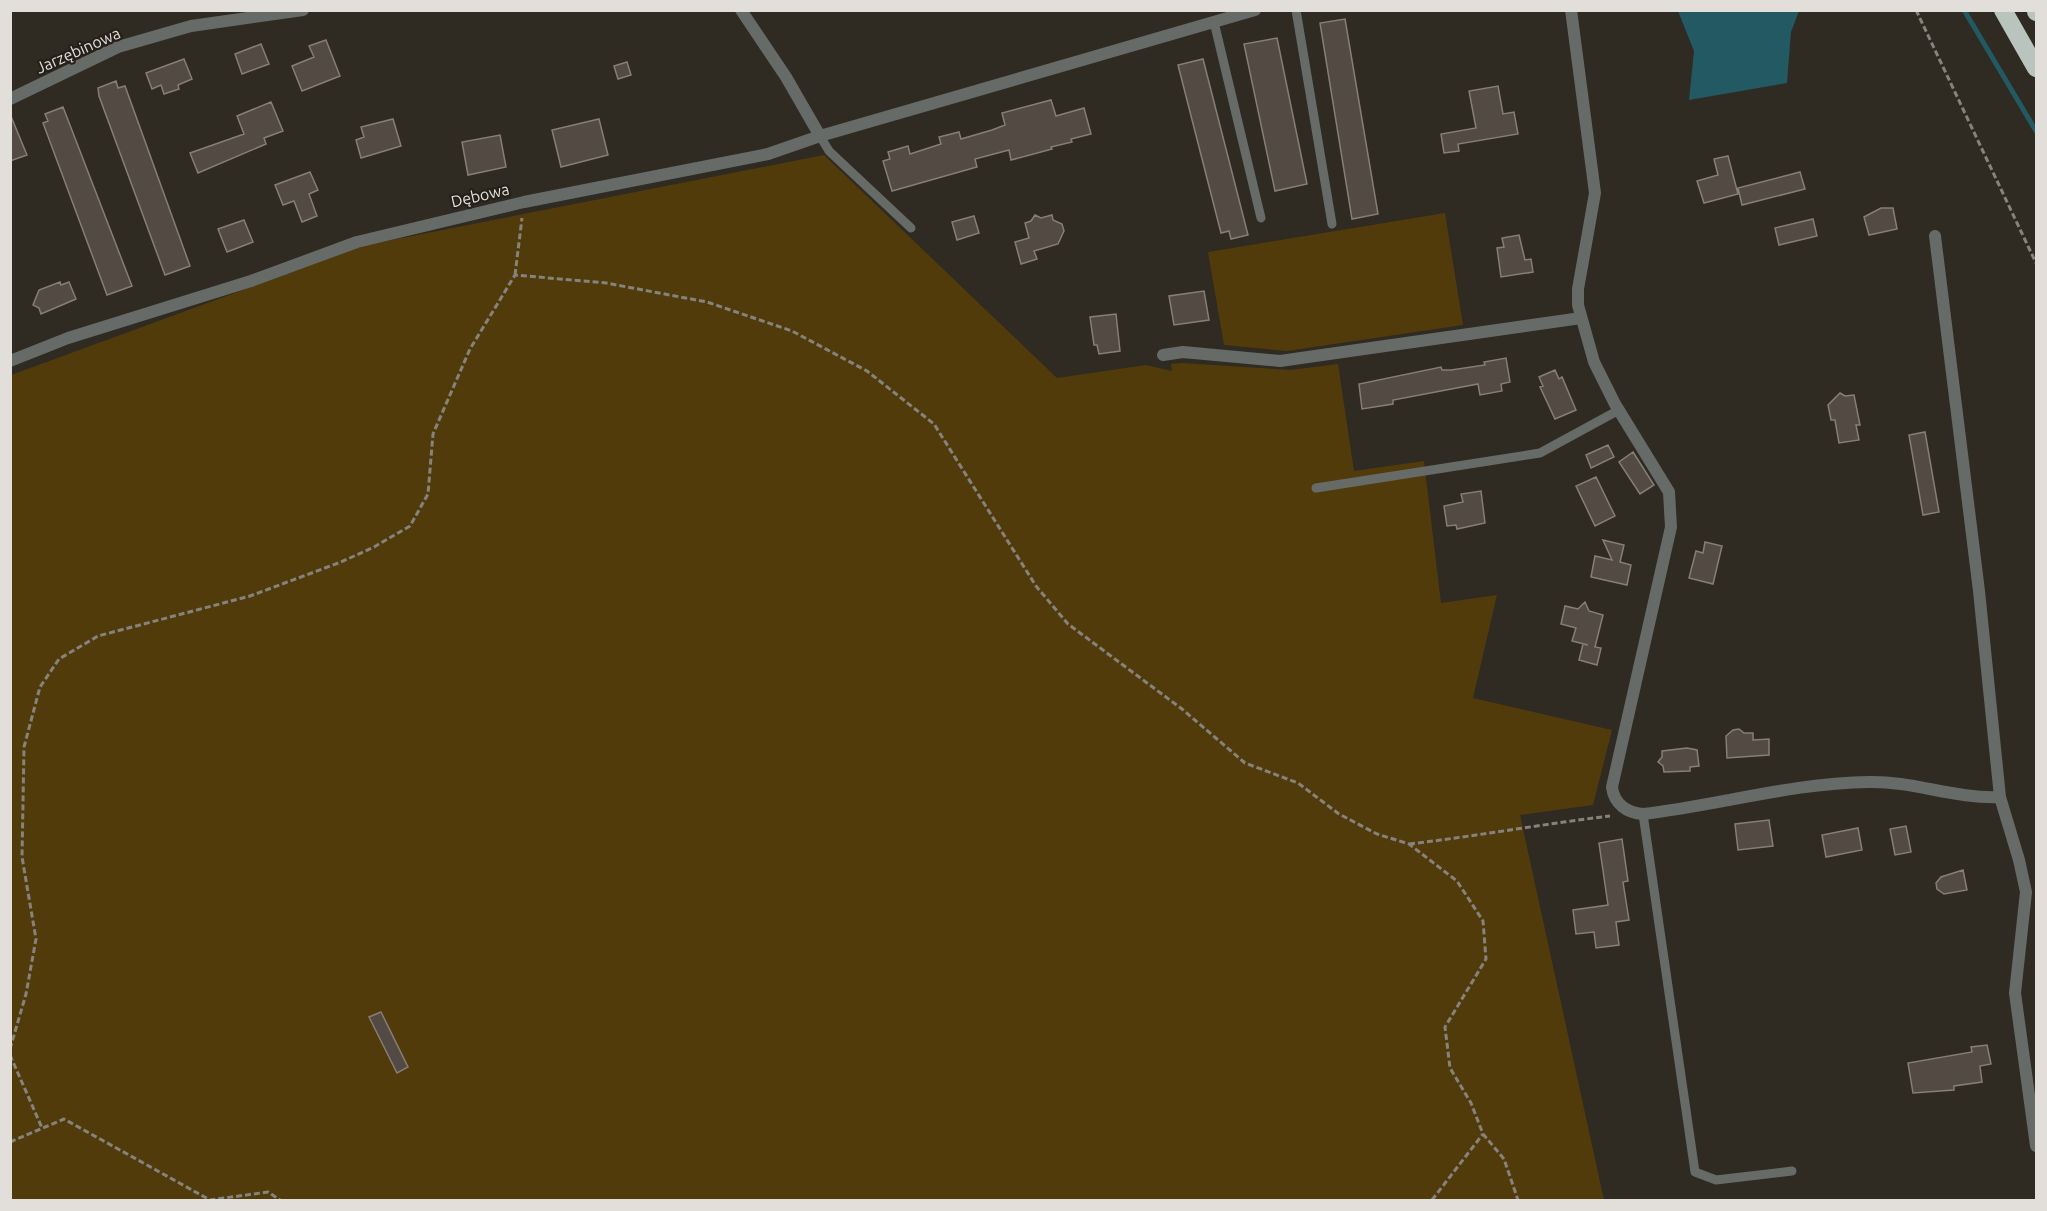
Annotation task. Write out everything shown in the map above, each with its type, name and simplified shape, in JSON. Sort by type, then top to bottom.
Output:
[{"type":"highway","points":[[2003,10],[2037,68]]},
{"type":"street","name":"Jarzębinowa","points":[[10,99],[118,47],[191,26],[303,10]]},
{"type":"street","points":[[741,10],[786,77],[820,136]]},
{"type":"street","name":"Dębowa","points":[[11,358],[251,281],[357,242],[524,202],[768,154],[820,136],[1255,10]]},
{"type":"street","points":[[1571,10],[1595,193],[1578,288],[1581,318],[1594,362],[1619,410],[1669,492],[1671,527],[1612,788],[1613,795],[1626,809],[1643,814],[1766,792],[1866,782],[1886,782],[1973,798],[2000,796]]},
{"type":"street","points":[[1935,236],[1979,591],[2000,796],[2026,892],[2015,993],[2037,1146]]},
{"type":"street","points":[[1163,355],[1183,352],[1280,361],[1581,318]]},
{"type":"lane","points":[[1296,10],[1332,224]]},
{"type":"lane","points":[[1214,22],[1261,218]]},
{"type":"lane","points":[[820,136],[829,151],[911,228]]},
{"type":"lane","points":[[1316,488],[1539,453],[1619,410]]},
{"type":"lane","points":[[1643,814],[1695,1172],[1716,1180],[1792,1171]]},
{"type":"path","points":[[1916,10],[2037,263]]},
{"type":"path","points":[[10,1049],[26,994],[36,939],[22,857],[23,791],[24,747],[40,687],[59,659],[98,636],[250,596],[374,547],[410,526],[428,494],[433,434],[470,349],[515,275],[524,202]]},
{"type":"path","points":[[515,275],[606,283],[707,302],[792,331],[867,371],[934,424],[1036,586],[1068,624],[1182,709],[1245,763],[1298,783],[1339,814],[1377,834],[1408,844],[1457,881],[1483,921],[1486,959],[1445,1027],[1450,1068],[1471,1102],[1483,1134],[1504,1159],[1518,1200]]},
{"type":"path","points":[[1408,844],[1475,837],[1529,826],[1615,815],[1626,809]]},
{"type":"path","points":[[10,1055],[42,1128]]},
{"type":"path","points":[[10,1142],[64,1119],[210,1200],[268,1192],[280,1200]]},
{"type":"path","points":[[1432,1200],[1483,1134]]},
{"type":"shaded area","points":[[824,155],[1057,378],[1146,365],[1172,371],[1171,364],[1182,363],[1290,370],[1338,364],[1354,471],[1424,461],[1441,603],[1497,595],[1473,698],[1612,730],[1593,805],[1520,815],[1604,1200],[11,1200],[11,375],[366,245]]},
{"type":"shaded area","points":[[1445,213],[1463,325],[1287,351],[1224,345],[1208,252]]},
{"type":"water","points":[[1678,11],[1799,11],[1791,32],[1787,83],[1689,100],[1694,51]]},
{"type":"building","points":[[1345,19],[1378,214],[1352,219],[1320,23]]},
{"type":"building","points":[[1277,38],[1307,184],[1275,191],[1244,44]]},
{"type":"building","points":[[326,40],[340,76],[302,91],[292,66],[314,57],[309,46]]},
{"type":"building","points":[[261,44],[269,64],[242,74],[235,54]]},
{"type":"building","points":[[184,59],[192,79],[178,85],[179,89],[164,94],[161,85],[152,89],[146,73]]},
{"type":"building","points":[[1203,59],[1248,235],[1231,239],[1229,231],[1221,233],[1178,65]]},
{"type":"building","points":[[627,62],[631,75],[618,79],[614,66]]},
{"type":"building","points":[[116,81],[118,88],[125,86],[190,266],[165,275],[99,96],[98,88]]},
{"type":"building","points":[[1498,86],[1503,114],[1514,112],[1518,134],[1458,144],[1459,151],[1444,153],[1441,134],[1476,128],[1469,91]]},
{"type":"building","points":[[1051,100],[1056,116],[1084,108],[1091,134],[1071,139],[1072,142],[1051,147],[1052,149],[1011,160],[1009,150],[975,159],[977,167],[892,191],[883,161],[890,159],[888,152],[908,146],[910,154],[941,144],[939,137],[959,132],[961,139],[992,130],[1005,125],[1002,113]]},
{"type":"building","points":[[271,102],[283,131],[264,138],[266,144],[198,173],[190,153],[244,134],[237,116]]},
{"type":"building","points":[[63,107],[132,286],[107,295],[43,123],[48,121],[45,114]]},
{"type":"building","points":[[10,114],[27,155],[10,161]]},
{"type":"building","points":[[393,119],[401,146],[361,158],[356,140],[364,137],[361,127]]},
{"type":"building","points":[[599,119],[608,155],[561,167],[552,130]]},
{"type":"building","points":[[500,135],[506,167],[468,175],[462,142]]},
{"type":"building","points":[[1728,156],[1738,194],[1704,203],[1697,181],[1718,175],[1714,159]]},
{"type":"building","points":[[310,172],[318,190],[309,194],[317,216],[302,222],[294,201],[283,205],[275,185]]},
{"type":"building","points":[[1800,172],[1805,189],[1742,205],[1738,188]]},
{"type":"building","points":[[1881,208],[1893,208],[1897,229],[1869,235],[1864,217]]},
{"type":"building","points":[[1035,215],[1041,218],[1052,215],[1053,220],[1062,224],[1064,231],[1058,244],[1034,251],[1037,259],[1021,264],[1015,242],[1029,238],[1025,223],[1031,221]]},
{"type":"building","points":[[974,216],[979,233],[957,240],[952,222]]},
{"type":"building","points":[[1813,219],[1817,236],[1779,245],[1775,228]]},
{"type":"building","points":[[244,220],[253,242],[227,252],[218,229]]},
{"type":"building","points":[[1519,235],[1525,260],[1531,259],[1533,272],[1501,277],[1497,248],[1504,247],[1502,238]]},
{"type":"building","points":[[60,282],[61,285],[69,282],[76,299],[41,314],[39,308],[33,305],[39,290]]},
{"type":"building","points":[[1204,291],[1209,320],[1174,325],[1169,296]]},
{"type":"building","points":[[1116,314],[1120,351],[1099,354],[1097,345],[1094,345],[1090,317]]},
{"type":"building","points":[[1506,358],[1510,382],[1501,384],[1502,391],[1480,395],[1478,384],[1393,400],[1393,404],[1362,409],[1359,384],[1441,367],[1442,370],[1451,370],[1485,365],[1484,362]]},
{"type":"building","points":[[1555,370],[1559,379],[1562,377],[1576,410],[1555,419],[1540,387],[1543,386],[1539,377]]},
{"type":"building","points":[[1840,393],[1845,396],[1854,395],[1860,425],[1856,425],[1859,440],[1839,443],[1835,420],[1831,420],[1828,405]]},
{"type":"building","points":[[1925,432],[1939,512],[1923,515],[1909,435]]},
{"type":"building","points":[[1608,445],[1614,457],[1591,468],[1586,455]]},
{"type":"building","points":[[1633,452],[1654,485],[1640,494],[1619,462]]},
{"type":"building","points":[[1596,477],[1615,516],[1595,526],[1576,486]]},
{"type":"building","points":[[1481,491],[1485,523],[1457,529],[1456,525],[1447,526],[1444,506],[1463,502],[1461,494]]},
{"type":"building","points":[[1603,540],[1624,545],[1620,562],[1631,565],[1627,585],[1591,577],[1595,556],[1612,560]]},
{"type":"building","points":[[1705,542],[1722,546],[1713,584],[1689,578],[1696,551],[1703,553]]},
{"type":"building","points":[[1585,602],[1589,611],[1603,615],[1595,647],[1601,648],[1597,665],[1579,660],[1583,644],[1588,645],[1572,641],[1576,628],[1561,624],[1565,606],[1578,609]]},
{"type":"building","points":[[1739,729],[1744,733],[1753,733],[1753,740],[1769,739],[1769,755],[1727,758],[1726,736],[1733,730]]},
{"type":"building","points":[[1687,748],[1697,750],[1699,766],[1690,767],[1690,771],[1664,772],[1663,766],[1658,762],[1662,757],[1662,751]]},
{"type":"building","points":[[1769,820],[1773,846],[1738,850],[1735,824]]},
{"type":"building","points":[[1906,826],[1911,852],[1895,855],[1890,829]]},
{"type":"building","points":[[1858,828],[1862,850],[1826,857],[1822,835]]},
{"type":"building","points":[[1622,839],[1628,881],[1623,882],[1629,920],[1616,922],[1619,945],[1596,948],[1594,932],[1576,934],[1573,910],[1608,905],[1599,843]]},
{"type":"building","points":[[1963,870],[1967,890],[1944,894],[1937,889],[1936,883],[1941,877]]},
{"type":"building","points":[[381,1012],[408,1067],[397,1073],[369,1017]]},
{"type":"building","points":[[1987,1045],[1991,1064],[1980,1066],[1982,1082],[1954,1086],[1954,1090],[1913,1093],[1908,1063],[1972,1052],[1971,1047]]},
{"type":"waterway","points":[[1964,10],[2036,131]]}]
